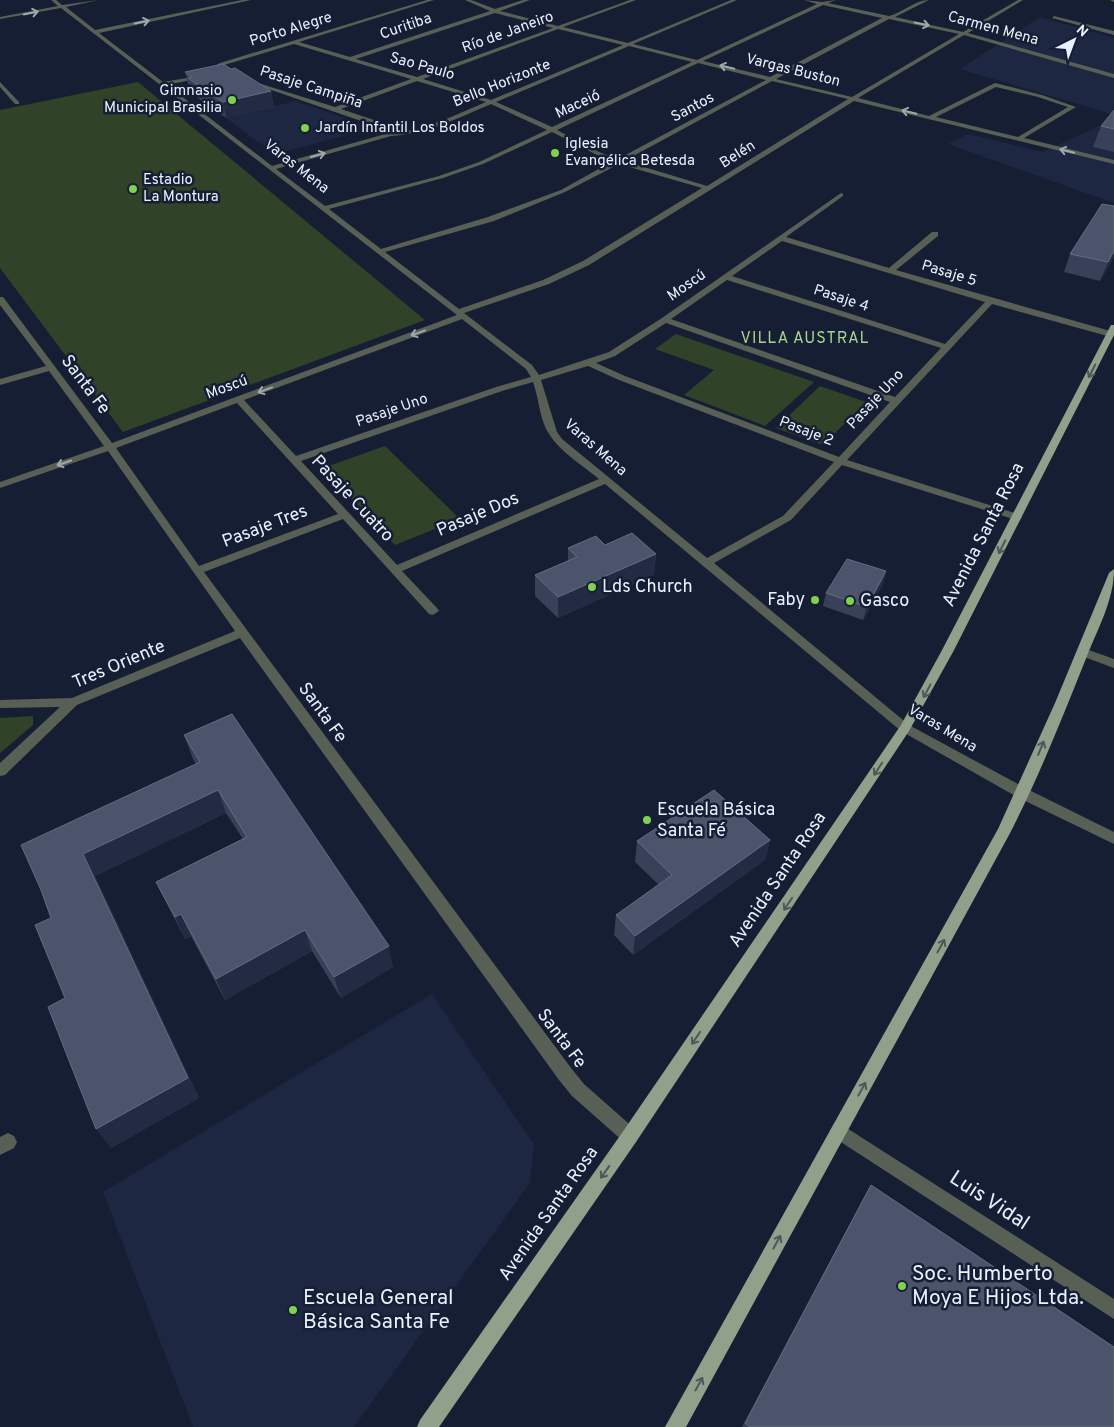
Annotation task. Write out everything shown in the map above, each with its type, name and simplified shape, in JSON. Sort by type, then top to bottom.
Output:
[{"type":"main road","name":"Avenida Santa Rosa","points":[[427,1427],[630,1136],[905,728],[931,684],[1112,331]]},
{"type":"main road","points":[[675,1427],[970,893],[1022,793],[1083,652],[1114,572]]},
{"type":"street","name":"Varas Mena","points":[[53,0],[529,367],[537,377],[545,418],[553,435],[905,728],[1022,793],[1114,838]]},
{"type":"street","points":[[0,18],[97,0]]},
{"type":"street","points":[[94,32],[248,0]]},
{"type":"street","name":"Porto Alegre","points":[[162,84],[214,74],[215,68],[219,66],[432,0]]},
{"type":"street","name":"Vargas Buston","points":[[467,0],[494,11],[558,28],[1114,162]]},
{"type":"street","name":"Curitiba","points":[[350,60],[528,0]]},
{"type":"street","name":"Río de Janeiro","points":[[335,109],[634,0]]},
{"type":"street","name":"Bello Horizonte","points":[[271,168],[391,134],[423,130],[735,0]]},
{"type":"street","name":"Carmen Mena","points":[[806,0],[965,33],[1114,76]]},
{"type":"street","name":"Maceió","points":[[323,209],[460,171],[552,131],[834,0]]},
{"type":"street","name":"Santos","points":[[378,252],[516,211],[563,191],[883,19],[927,0]]},
{"type":"street","name":"Belén","points":[[461,314],[546,282],[580,266],[854,98],[1021,0]]},
{"type":"street","points":[[1054,17],[1114,33]]},
{"type":"street","name":"Sao Paulo","points":[[293,42],[494,102],[521,114],[577,145],[619,162],[708,188]]},
{"type":"street","points":[[214,74],[222,74]]},
{"type":"street","name":"Pasaje Campiña","points":[[243,79],[387,126],[393,130],[391,134]]},
{"type":"street","points":[[0,84],[17,103]]},
{"type":"street","points":[[931,117],[994,85],[1040,96],[1073,107],[1019,139]]},
{"type":"street","name":"Moscú","points":[[537,377],[590,363],[624,347],[841,195]]},
{"type":"street","points":[[890,271],[935,234]]},
{"type":"street","name":"Pasaje 5","points":[[781,238],[990,301],[1112,331]]},
{"type":"street","name":"Pasaje 4","points":[[726,277],[947,347]]},
{"type":"street","name":"Santa Fe","points":[[0,299],[110,447],[197,571],[565,1074],[578,1090],[630,1136]]},
{"type":"street","name":"Pasaje Uno","points":[[706,563],[766,532],[787,518],[990,301]]},
{"type":"street","name":"Moscú","points":[[0,484],[110,447],[239,400],[461,314]]},
{"type":"street","points":[[665,320],[896,401]]},
{"type":"street","name":"Pasaje 2","points":[[590,363],[622,378],[840,461],[1017,517]]},
{"type":"street","points":[[0,382],[50,368]]},
{"type":"street","name":"Pasaje Uno","points":[[294,460],[537,377]]},
{"type":"street","name":"Pasaje Cuatro","points":[[239,400],[433,611]]},
{"type":"street","name":"Pasaje Dos","points":[[394,570],[606,480]]},
{"type":"street","name":"Pasaje Tres","points":[[197,571],[345,515]]},
{"type":"street","name":"Tres Oriente","points":[[0,770],[73,702],[242,633]]},
{"type":"street","points":[[1083,652],[1114,664]]},
{"type":"street","points":[[0,704],[73,702]]},
{"type":"street","name":"Luis Vidal","points":[[839,1131],[1114,1310]]},
{"type":"shaded area","points":[[1040,17],[1114,38],[1114,115],[960,69]]},
{"type":"shaded area","name":"Jardín Infantil Los Boldos","points":[[295,101],[371,127],[279,153],[272,152],[226,118]]},
{"type":"shaded area","points":[[1114,119],[1114,203],[948,144],[968,134],[1043,152]]},
{"type":"shaded area","name":"Escuela General Básica Santa Fe","points":[[432,994],[534,1145],[530,1183],[354,1427],[193,1427],[103,1192]]},
{"type":"green space","name":"Estadio La Montura","points":[[138,82],[425,320],[123,432],[0,268],[0,110]]},
{"type":"green space","points":[[676,334],[814,382],[765,426],[684,395],[714,370],[655,349]]},
{"type":"green space","points":[[820,386],[866,402],[823,445],[776,428]]},
{"type":"green space","points":[[385,446],[460,519],[395,545],[323,468]]},
{"type":"green space","points":[[33,716],[33,725],[0,753],[0,718]]},
{"type":"building","points":[[223,64],[231,69],[235,68],[271,91],[223,102],[188,78],[192,77],[185,72]]},
{"type":"building","points":[[1114,110],[1114,129],[1101,126]]},
{"type":"building","points":[[1102,204],[1114,206],[1114,251],[1108,262],[1070,254]]},
{"type":"building","points":[[632,533],[656,554],[558,597],[535,575],[577,557],[568,548],[596,536],[605,545]]},
{"type":"building","name":"Gasco","points":[[847,559],[886,571],[867,607],[826,593]]},
{"type":"building","points":[[232,714],[389,946],[334,977],[305,930],[216,979],[181,914],[175,917],[156,882],[247,837],[218,790],[83,854],[188,1078],[96,1129],[48,1007],[65,998],[35,925],[51,918],[21,845],[200,762],[184,735]]},
{"type":"building","points":[[714,790],[770,840],[635,936],[616,915],[672,875],[637,841]]},
{"type":"building","name":"Soc. Humberto Moya E Hijos Ltda.","points":[[871,1185],[1114,1347],[1114,1427],[750,1427],[745,1423]]},
{"type":"place","name":"Gimnasio Municipal Brasilia","points":[[232,100]]},
{"type":"place","name":"Jardín Infantil Los Boldos","points":[[305,128]]},
{"type":"place","name":"Iglesia Evangélica Betesda","points":[[555,153]]},
{"type":"place","name":"Estadio La Montura","points":[[133,189]]},
{"type":"place","name":"Lds Church","points":[[592,587]]},
{"type":"place","name":"Faby","points":[[815,600]]},
{"type":"place","name":"Gasco","points":[[850,601]]},
{"type":"place","name":"Escuela Básica Santa Fé","points":[[647,820]]},
{"type":"place","name":"Soc. Humberto Moya E Hijos Ltda.","points":[[902,1286]]},
{"type":"place","name":"Escuela General Básica Santa Fe","points":[[293,1310]]},
{"type":"district","name":"VILLA AUSTRAL","points":[[805,339]]}]
